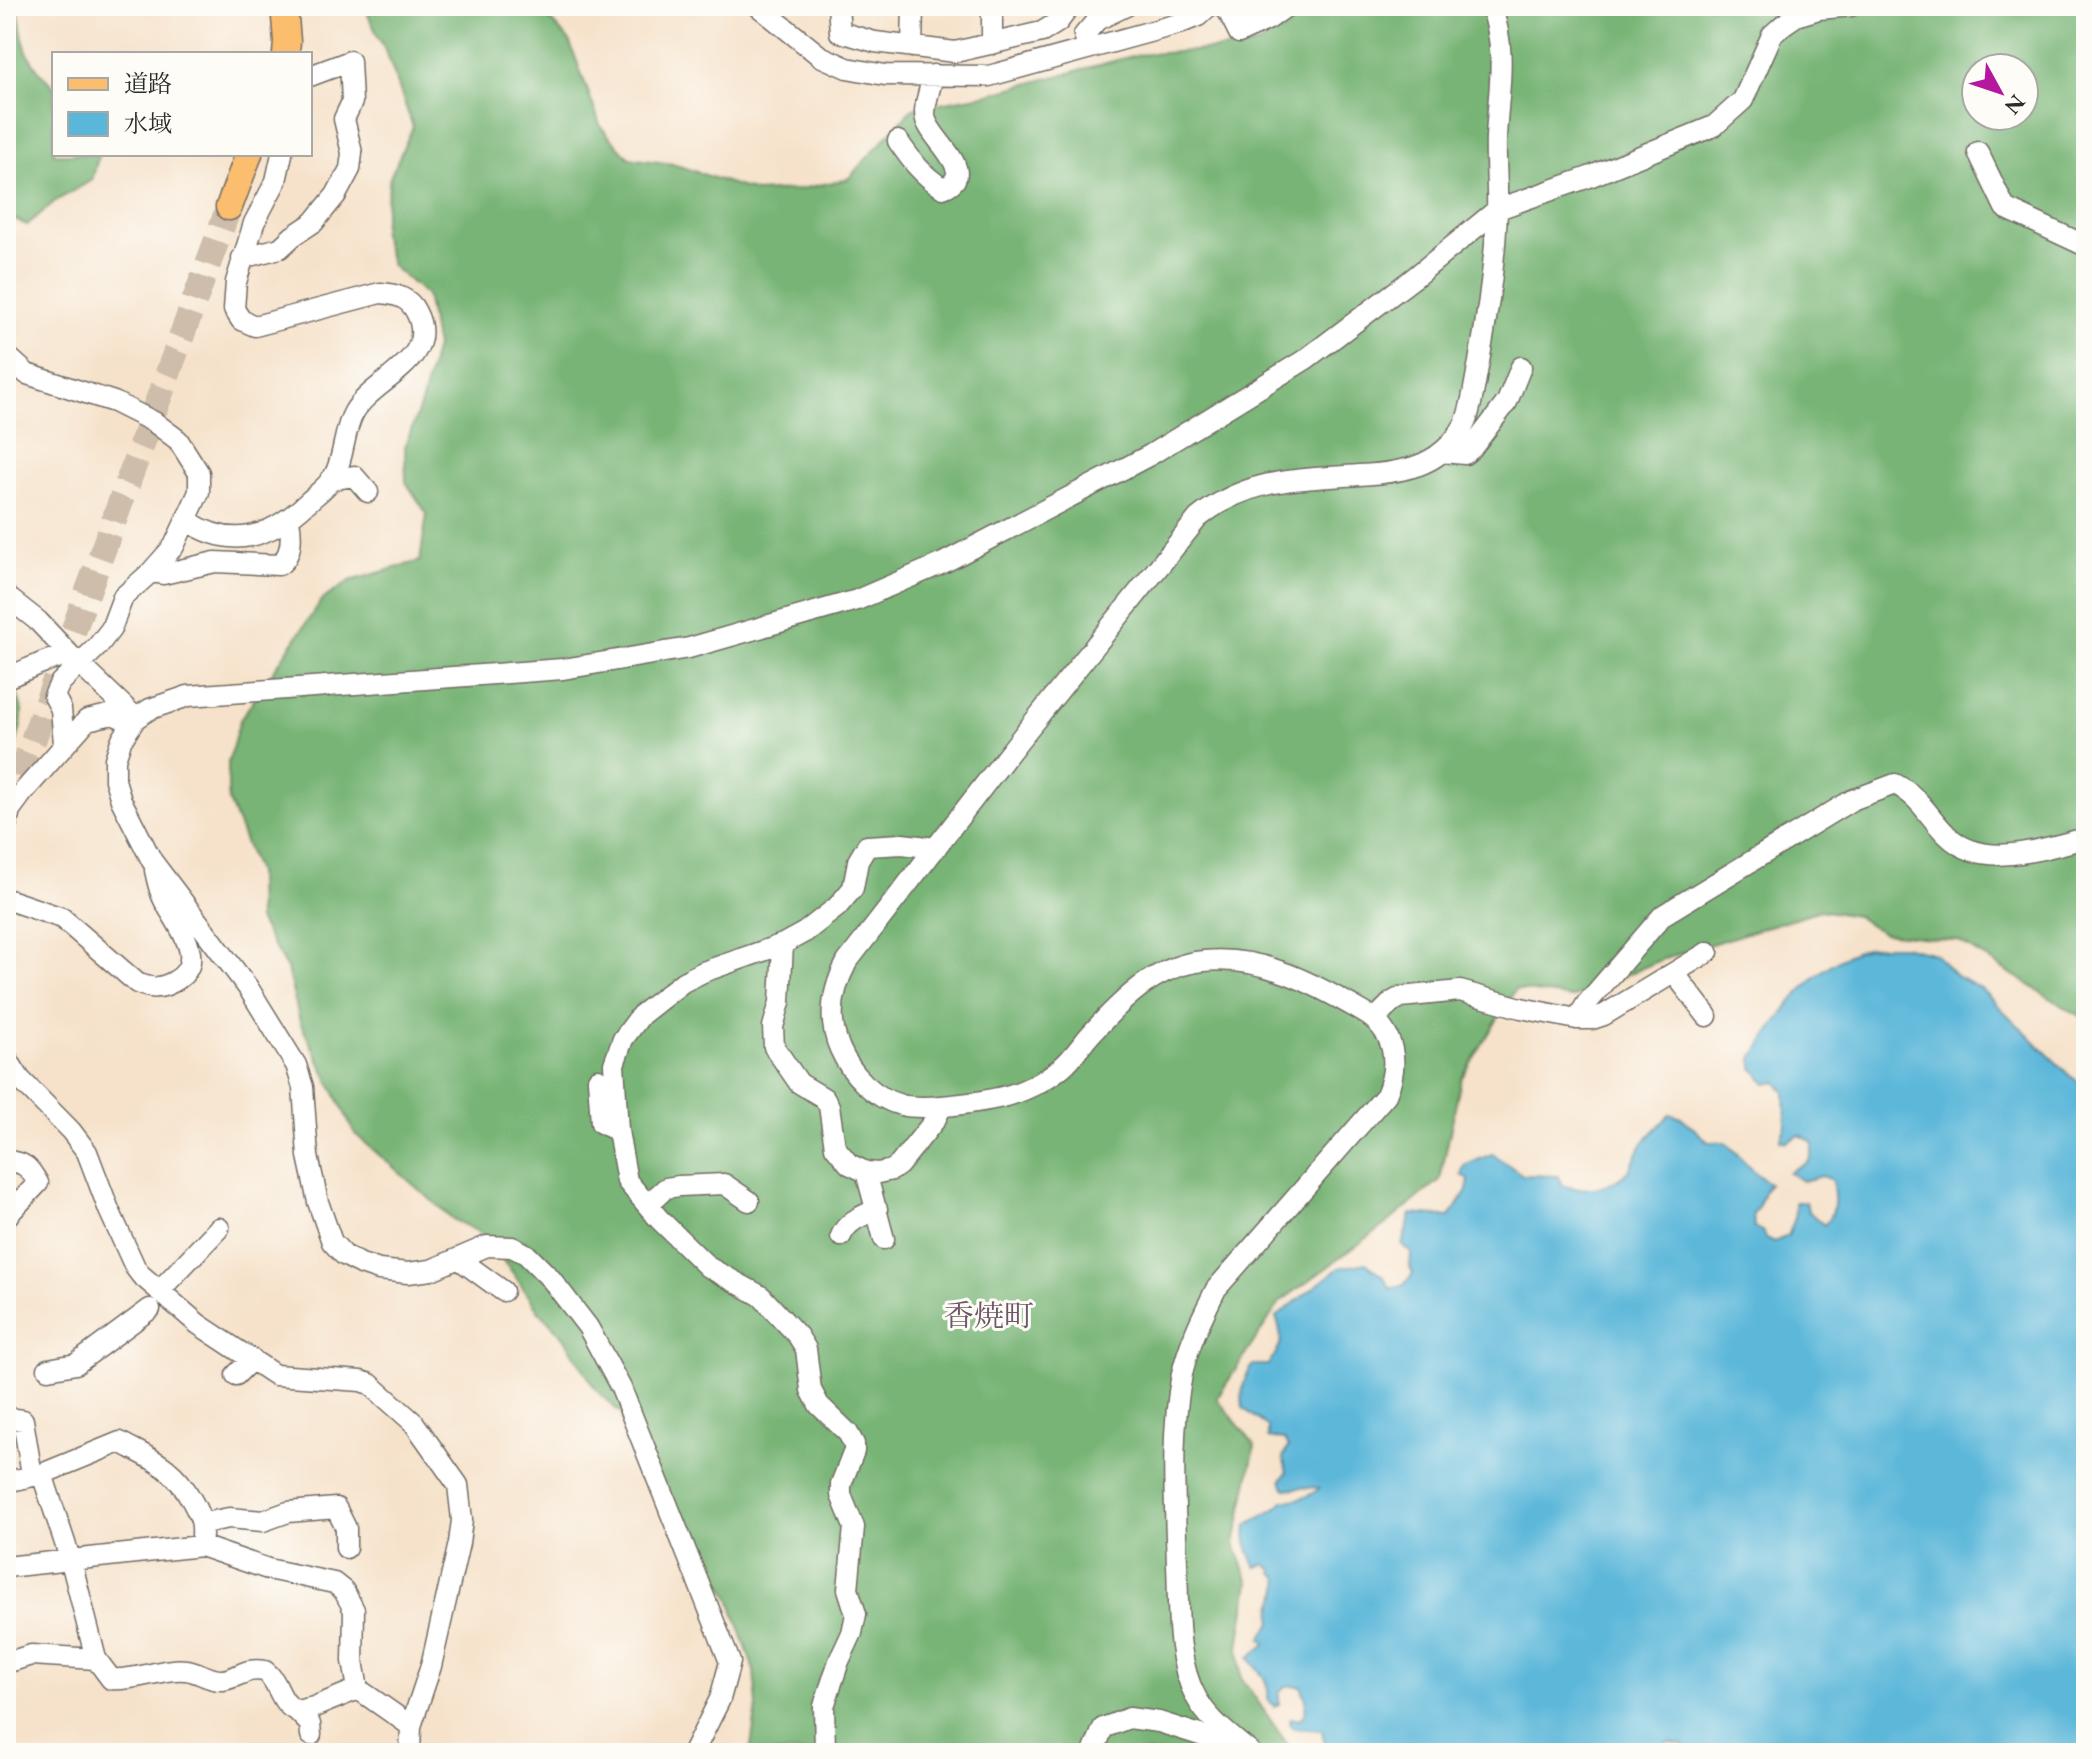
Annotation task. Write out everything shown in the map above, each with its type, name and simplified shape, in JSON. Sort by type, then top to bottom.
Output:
[{"type":"main road","points":[[281,10],[286,52]]},
{"type":"main road","points":[[229,207],[248,156]]},
{"type":"street","points":[[758,6],[820,56],[847,68],[885,75],[989,76],[1178,24],[1198,16],[1209,6]]},
{"type":"street","points":[[838,6],[840,32],[875,42],[955,52],[1050,28],[1070,6]]},
{"type":"street","points":[[912,47],[913,6]]},
{"type":"street","points":[[992,6],[992,44]]},
{"type":"street","points":[[1089,47],[1084,35],[1097,20],[1126,6]]},
{"type":"street","points":[[1222,6],[1228,11],[1239,33],[1269,19],[1287,6]]},
{"type":"street","points":[[1250,1752],[1208,1716],[1195,1696],[1188,1680],[1180,1641],[1175,1460],[1182,1377],[1197,1326],[1216,1289],[1386,1095],[1393,1079],[1395,1063],[1384,1028],[1375,1019],[1320,987],[1257,964],[1203,961],[1145,982],[1126,997],[1064,1066],[1025,1090],[942,1106],[898,1104],[876,1093],[860,1080],[845,1060],[837,1041],[831,1005],[836,982],[847,962],[1198,518],[1233,494],[1273,482],[1397,471],[1423,464],[1442,452],[1465,424],[1491,291],[1498,209],[1496,138],[1502,52],[1501,37],[1491,6]]},
{"type":"street","points":[[693,1753],[720,1699],[730,1662],[621,1388],[588,1327],[551,1279],[526,1254],[512,1247],[487,1246],[431,1270],[408,1273],[379,1270],[361,1264],[337,1249],[318,1202],[308,1156],[303,1087],[296,1065],[249,989],[152,861],[121,800],[115,780],[117,752],[134,720],[170,701],[207,694],[563,669],[689,648],[857,600],[943,563],[1161,449],[1306,359],[1415,277],[1498,209],[1589,177],[1714,126],[1743,100],[1772,35],[1783,25],[1796,16],[1819,9],[1851,6]]},
{"type":"street","points":[[242,258],[280,248],[314,222],[336,195],[350,169],[352,153],[344,119],[352,102],[350,61],[312,75]]},
{"type":"street","points":[[898,141],[928,178],[943,188],[954,182],[958,174],[957,165],[937,142],[924,115],[933,75]]},
{"type":"street","points":[[1978,152],[2005,208],[2086,246]]},
{"type":"street","points":[[188,521],[207,533],[232,537],[272,530],[289,520],[335,474],[355,409],[406,365],[419,347],[421,329],[418,314],[404,298],[380,293],[259,325],[248,325],[234,309],[242,258],[263,203],[276,181],[282,156]]},
{"type":"street","points":[[6,355],[27,374],[114,402],[154,422],[178,440],[199,473],[199,492],[174,546],[123,597],[111,629],[75,660],[60,683],[54,696],[61,709],[64,743]]},
{"type":"street","points":[[1442,452],[1465,454],[1472,448],[1507,402],[1521,367]]},
{"type":"street","points":[[330,480],[354,476],[368,492]]},
{"type":"street","points":[[151,572],[163,574],[215,562],[279,565],[288,556],[289,520]]},
{"type":"street","points":[[6,596],[38,621],[134,720]]},
{"type":"street","points":[[6,678],[34,668],[51,657],[75,660]]},
{"type":"street","points":[[6,827],[10,810],[64,743],[87,720],[113,714],[134,720]]},
{"type":"street","points":[[1577,1019],[1605,980],[1663,915],[1869,791],[1895,784],[1911,792],[1960,846],[1982,852],[2002,856],[2086,838]]},
{"type":"street","points":[[825,1753],[824,1706],[852,1633],[856,1614],[848,1589],[854,1527],[841,1495],[841,1484],[854,1444],[848,1433],[819,1405],[811,1390],[806,1349],[798,1336],[761,1296],[708,1267],[627,1181],[618,1131],[614,1064],[623,1039],[641,1015],[683,982],[783,944],[805,932],[846,897],[853,888],[858,861],[867,846],[902,844],[936,848]]},
{"type":"street","points":[[6,899],[62,918],[137,983],[151,989],[158,988],[177,980],[185,972],[189,945],[163,899],[152,861]]},
{"type":"street","points":[[783,944],[780,1002],[773,1027],[774,1047],[799,1083],[824,1098],[829,1106],[835,1147],[849,1164],[866,1172],[885,1172],[899,1165],[935,1120],[942,1106]]},
{"type":"street","points":[[1375,1019],[1401,997],[1460,991],[1577,1019],[1604,1015],[1708,952]]},
{"type":"street","points":[[1675,974],[1707,1016]]},
{"type":"street","points":[[6,1057],[13,1081],[71,1131],[87,1152],[135,1267],[154,1300],[198,1324],[275,1375],[370,1384],[414,1423],[458,1485],[462,1520],[459,1543],[431,1666],[411,1726],[410,1753]]},
{"type":"street","points":[[598,1079],[601,1123],[618,1131]]},
{"type":"street","points":[[6,1161],[29,1167],[38,1183],[6,1217]]},
{"type":"street","points":[[866,1172],[884,1239]]},
{"type":"street","points":[[647,1205],[666,1188],[724,1184],[749,1201]]},
{"type":"street","points":[[841,1236],[844,1227],[877,1209]]},
{"type":"street","points":[[48,1369],[76,1364],[154,1300],[219,1228]]},
{"type":"street","points":[[459,1259],[503,1291]]},
{"type":"street","points":[[236,1375],[252,1359]]},
{"type":"street","points":[[6,1418],[23,1420],[37,1474],[71,1561],[96,1659],[111,1679],[124,1680],[184,1669],[204,1677],[225,1680],[244,1671],[262,1670],[273,1677],[286,1705],[310,1724],[311,1735]]},
{"type":"street","points":[[6,1482],[37,1474],[120,1442],[175,1474],[204,1523],[201,1546]]},
{"type":"street","points":[[204,1523],[229,1518],[263,1521],[288,1512],[336,1508],[346,1528],[346,1548]]},
{"type":"street","points":[[6,1567],[201,1546],[268,1569],[334,1583],[344,1591],[354,1610],[353,1661],[358,1689],[411,1726]]},
{"type":"street","points":[[6,1663],[31,1655],[96,1659]]},
{"type":"street","points":[[297,1711],[358,1689]]},
{"type":"street","points":[[1093,1753],[1103,1728],[1129,1718],[1159,1722],[1250,1752]]},
{"type":"green space","points":[[6,6],[18,6],[27,51],[52,85],[52,156],[98,156],[92,180],[54,202],[27,225],[6,215]]},
{"type":"green space","points":[[371,6],[537,6],[569,40],[601,127],[629,158],[673,164],[755,192],[796,190],[848,179],[913,108],[989,94],[1136,55],[1260,44],[1296,13],[1297,6],[2086,6],[2086,1020],[1958,941],[1883,933],[1856,916],[1820,910],[1663,959],[1572,998],[1516,989],[1461,1079],[1440,1180],[1280,1302],[1217,1398],[1255,1446],[1235,1544],[1249,1582],[1239,1647],[1241,1677],[1293,1753],[750,1753],[757,1706],[754,1671],[729,1596],[685,1524],[629,1421],[597,1391],[564,1337],[539,1311],[513,1273],[479,1232],[454,1220],[355,1134],[300,1022],[287,969],[258,920],[257,872],[228,799],[228,763],[240,720],[322,600],[350,581],[420,561],[427,514],[406,482],[405,447],[422,401],[436,346],[426,295],[392,266],[382,233],[390,177],[413,127],[388,57],[368,15]]},
{"type":"green space","points":[[6,670],[22,714],[13,757],[14,772],[6,789]]},
{"type":"water","points":[[1903,946],[1935,954],[1956,976],[1980,988],[2070,1076],[2086,1086],[2086,1753],[1683,1753],[1685,1748],[1682,1744],[1668,1742],[1658,1753],[1332,1753],[1325,1746],[1322,1730],[1294,1728],[1291,1718],[1299,1720],[1305,1713],[1306,1699],[1301,1686],[1285,1686],[1279,1692],[1279,1704],[1274,1706],[1268,1699],[1263,1677],[1249,1658],[1266,1644],[1262,1639],[1272,1622],[1279,1577],[1265,1564],[1256,1567],[1248,1547],[1247,1525],[1275,1509],[1284,1500],[1307,1496],[1319,1488],[1284,1488],[1281,1480],[1287,1472],[1283,1458],[1288,1447],[1284,1440],[1268,1438],[1268,1427],[1243,1408],[1244,1385],[1250,1370],[1253,1365],[1268,1365],[1279,1347],[1281,1337],[1276,1317],[1339,1268],[1366,1263],[1384,1277],[1390,1288],[1404,1285],[1413,1274],[1411,1253],[1402,1245],[1411,1214],[1450,1217],[1467,1190],[1469,1180],[1461,1175],[1464,1166],[1492,1154],[1523,1175],[1558,1176],[1562,1185],[1579,1189],[1606,1185],[1628,1171],[1643,1143],[1670,1114],[1682,1118],[1709,1142],[1725,1142],[1769,1183],[1753,1214],[1754,1227],[1763,1232],[1765,1238],[1774,1242],[1788,1236],[1795,1218],[1795,1202],[1806,1202],[1808,1211],[1824,1225],[1833,1210],[1832,1180],[1823,1176],[1802,1181],[1789,1172],[1809,1161],[1813,1142],[1800,1135],[1787,1142],[1780,1140],[1786,1126],[1785,1091],[1776,1082],[1766,1084],[1753,1068],[1753,1058],[1800,992],[1830,966],[1866,948]]},
{"type":"tunnel","points":[[6,814],[229,207]]},
{"type":"district","name":"香焼町","points":[[989,1315]]}]
